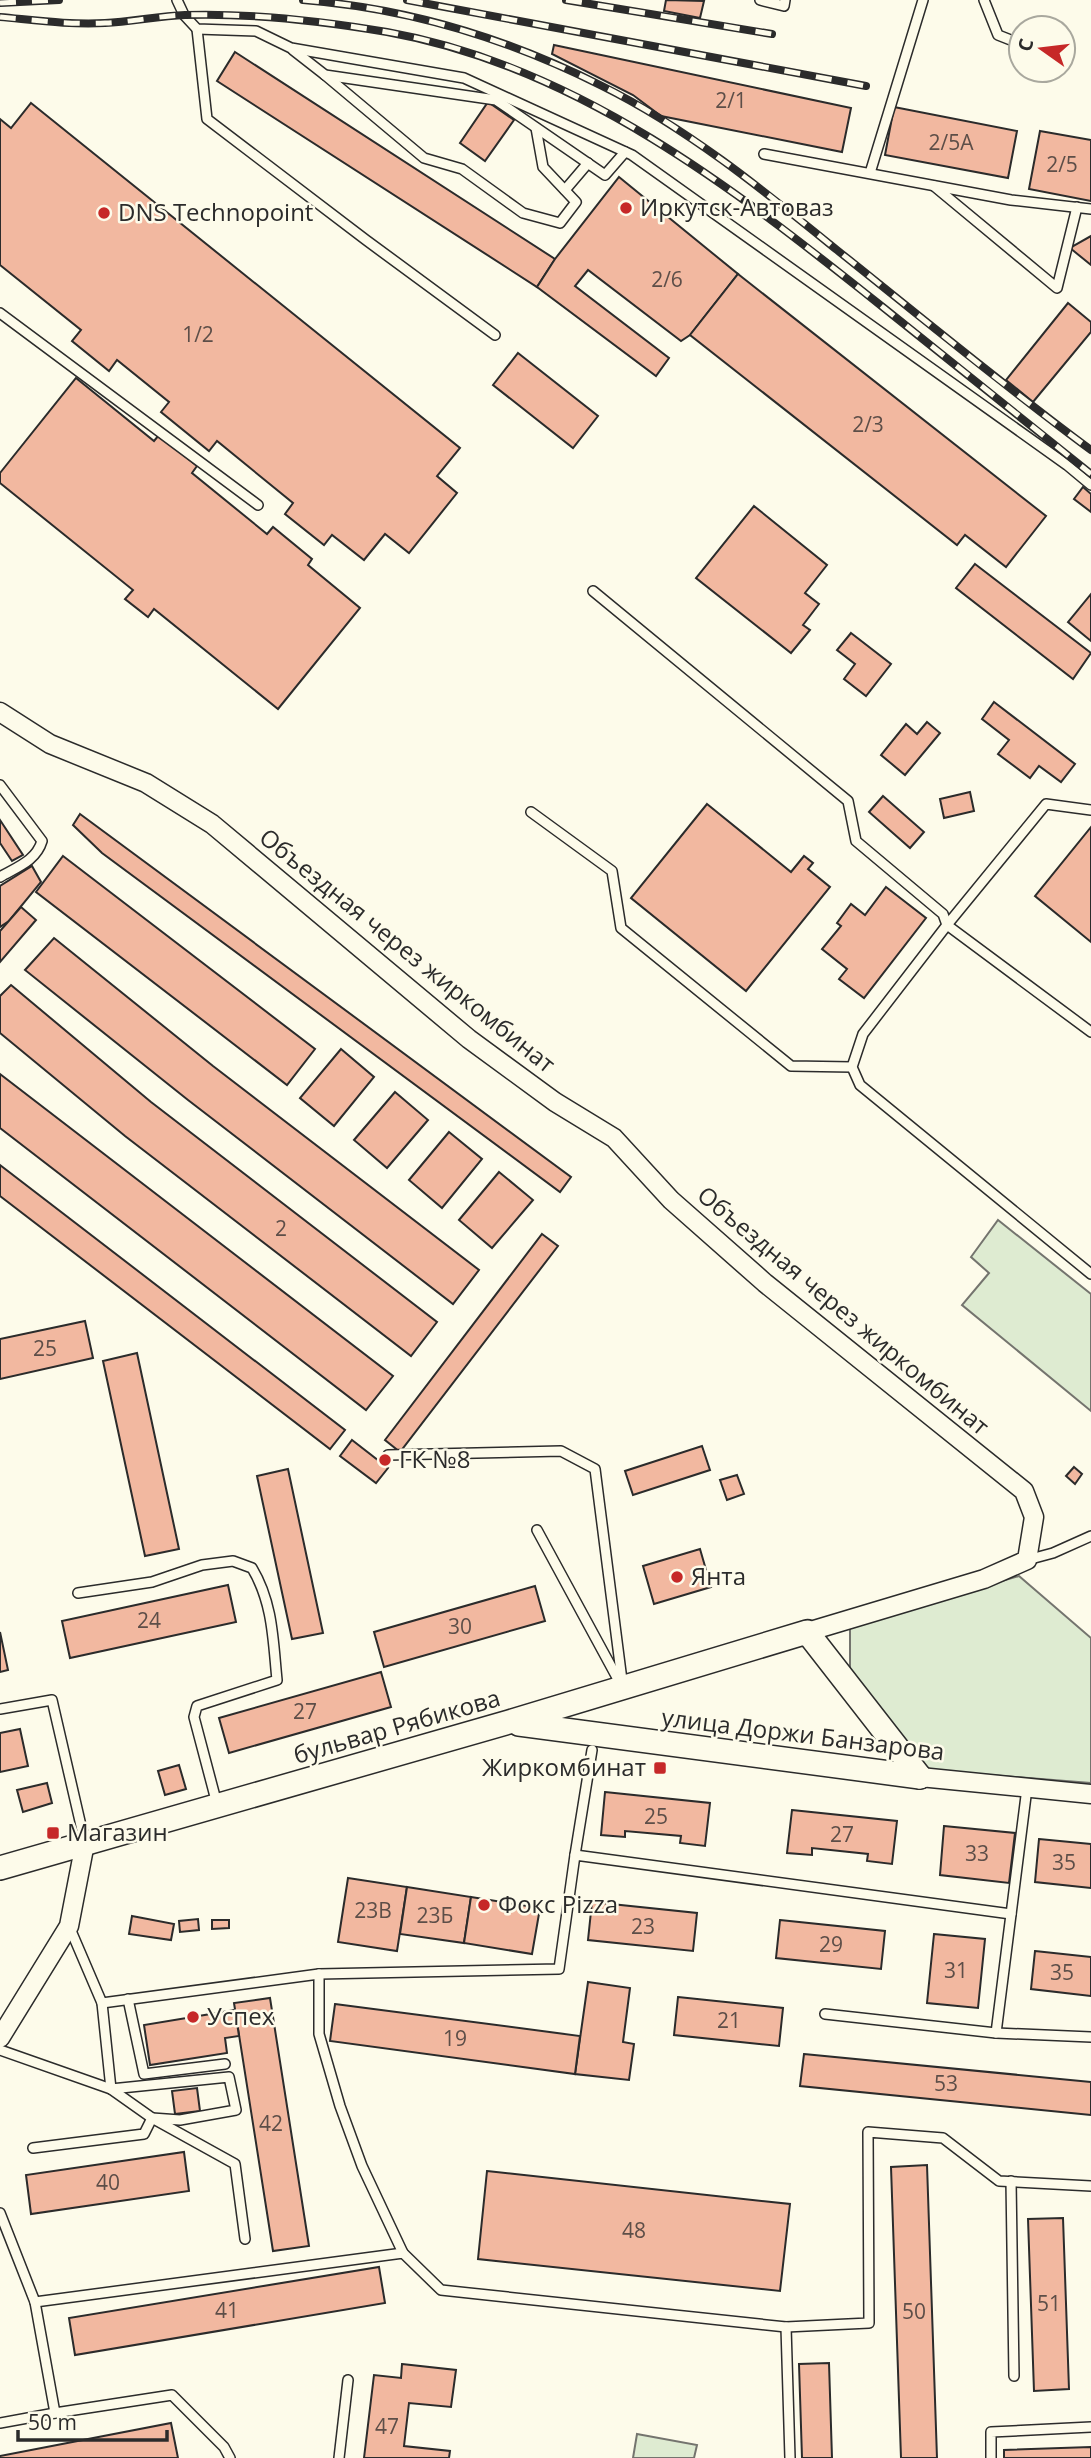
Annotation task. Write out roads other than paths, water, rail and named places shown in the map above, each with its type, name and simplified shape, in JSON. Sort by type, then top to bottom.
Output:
[{"type":"street","name":"Объездная через жиркомбинат","points":[[0,712],[50,744],[146,783],[212,824],[469,1039],[555,1102],[614,1138],[671,1200],[765,1283],[1024,1491],[1034,1517],[1027,1560]]},
{"type":"street","name":"бульвар Рябикова","points":[[0,1868],[623,1688],[984,1579],[1027,1560]]},
{"type":"street","points":[[807,1632],[920,1777]]},
{"type":"street","name":"улица Доржи Банзарова","points":[[509,1722],[920,1777],[1091,1794]]},
{"type":"street","points":[[0,2038],[69,1926],[85,1843]]},
{"type":"lane","points":[[177,0],[184,15],[197,29],[207,119],[495,335]]},
{"type":"lane","points":[[760,0],[784,6],[785,0]]},
{"type":"lane","points":[[870,173],[923,0]]},
{"type":"lane","points":[[984,0],[998,35],[1007,39]]},
{"type":"lane","points":[[197,29],[256,31],[291,48],[424,158],[461,169],[523,213],[560,223],[576,202],[543,166],[536,128]]},
{"type":"lane","points":[[291,48],[464,78],[625,152],[1056,457],[1091,485]]},
{"type":"lane","points":[[325,75],[496,100],[605,175],[625,152]]},
{"type":"lane","points":[[764,154],[1010,200],[1091,209]]},
{"type":"lane","points":[[565,190],[588,163]]},
{"type":"lane","points":[[933,185],[1057,288],[1077,207]]},
{"type":"lane","points":[[0,313],[258,505]]},
{"type":"lane","points":[[593,591],[848,801],[856,841],[943,914],[947,925],[1091,1032]]},
{"type":"lane","points":[[0,785],[42,841],[38,852],[31,859],[0,877]]},
{"type":"lane","points":[[1091,810],[1046,804],[947,925],[863,1034],[852,1067],[859,1085],[1091,1274]]},
{"type":"lane","points":[[531,812],[612,871],[621,928],[791,1066],[852,1067]]},
{"type":"lane","points":[[388,1455],[561,1451],[595,1469],[623,1688]]},
{"type":"lane","points":[[537,1530],[623,1688]]},
{"type":"lane","points":[[1027,1560],[1053,1553],[1091,1536]]},
{"type":"lane","points":[[78,1592],[152,1582],[213,1564],[233,1561],[252,1567],[263,1586],[270,1612],[277,1680],[197,1706],[194,1717],[218,1805]]},
{"type":"lane","points":[[0,1709],[52,1700],[85,1843]]},
{"type":"lane","points":[[102,2003],[319,1974],[559,1969],[593,1750]]},
{"type":"lane","points":[[996,2032],[1027,1788]]},
{"type":"lane","points":[[575,1855],[1011,1914]]},
{"type":"lane","points":[[69,1926],[102,2003],[111,2089]]},
{"type":"lane","points":[[319,1974],[319,2034],[362,2166],[403,2253],[441,2290],[786,2327],[869,2323],[868,2132],[943,2138],[999,2180],[1091,2186]]},
{"type":"lane","points":[[128,1999],[144,2074],[225,2064]]},
{"type":"lane","points":[[825,2014],[996,2032],[1091,2037]]},
{"type":"lane","points":[[0,2050],[111,2089],[152,2118],[235,2164],[245,2239]]},
{"type":"lane","points":[[111,2089],[229,2077],[236,2109],[180,2120],[152,2118]]},
{"type":"lane","points":[[33,2148],[144,2134],[152,2118]]},
{"type":"lane","points":[[1011,2182],[1014,2376]]},
{"type":"lane","points":[[0,2213],[36,2302],[55,2413]]},
{"type":"lane","points":[[36,2302],[403,2253]]},
{"type":"lane","points":[[786,2327],[790,2458]]},
{"type":"lane","points":[[339,2458],[348,2380]]},
{"type":"lane","points":[[0,2423],[172,2395],[225,2447],[230,2458]]},
{"type":"lane","points":[[991,2458],[991,2432],[1091,2427]]},
{"type":"railway","points":[[0,3],[59,0]]},
{"type":"railway","points":[[303,0],[381,10],[457,28],[567,69],[633,103],[664,121],[753,183],[1091,450]]},
{"type":"railway","points":[[407,0],[866,86]]},
{"type":"railway","points":[[566,0],[772,34]]},
{"type":"railway","points":[[0,17],[79,23],[210,15],[312,21],[387,32],[457,49],[524,73],[589,103],[652,138],[712,178],[828,264],[1091,474]]},
{"type":"place","name":"Иркутск-Автоваз","points":[[626,208]]},
{"type":"place","name":"DNS Technopoint","points":[[104,213]]},
{"type":"place","name":"ГК №8","points":[[385,1460]]},
{"type":"place","name":"Янта","points":[[677,1577]]},
{"type":"place","name":"Жиркомбинат","points":[[660,1768]]},
{"type":"place","name":"Магазин","points":[[53,1833]]},
{"type":"place","name":"Фокс Pizza","points":[[484,1905]]},
{"type":"place","name":"Успех","points":[[193,2017]]}]
